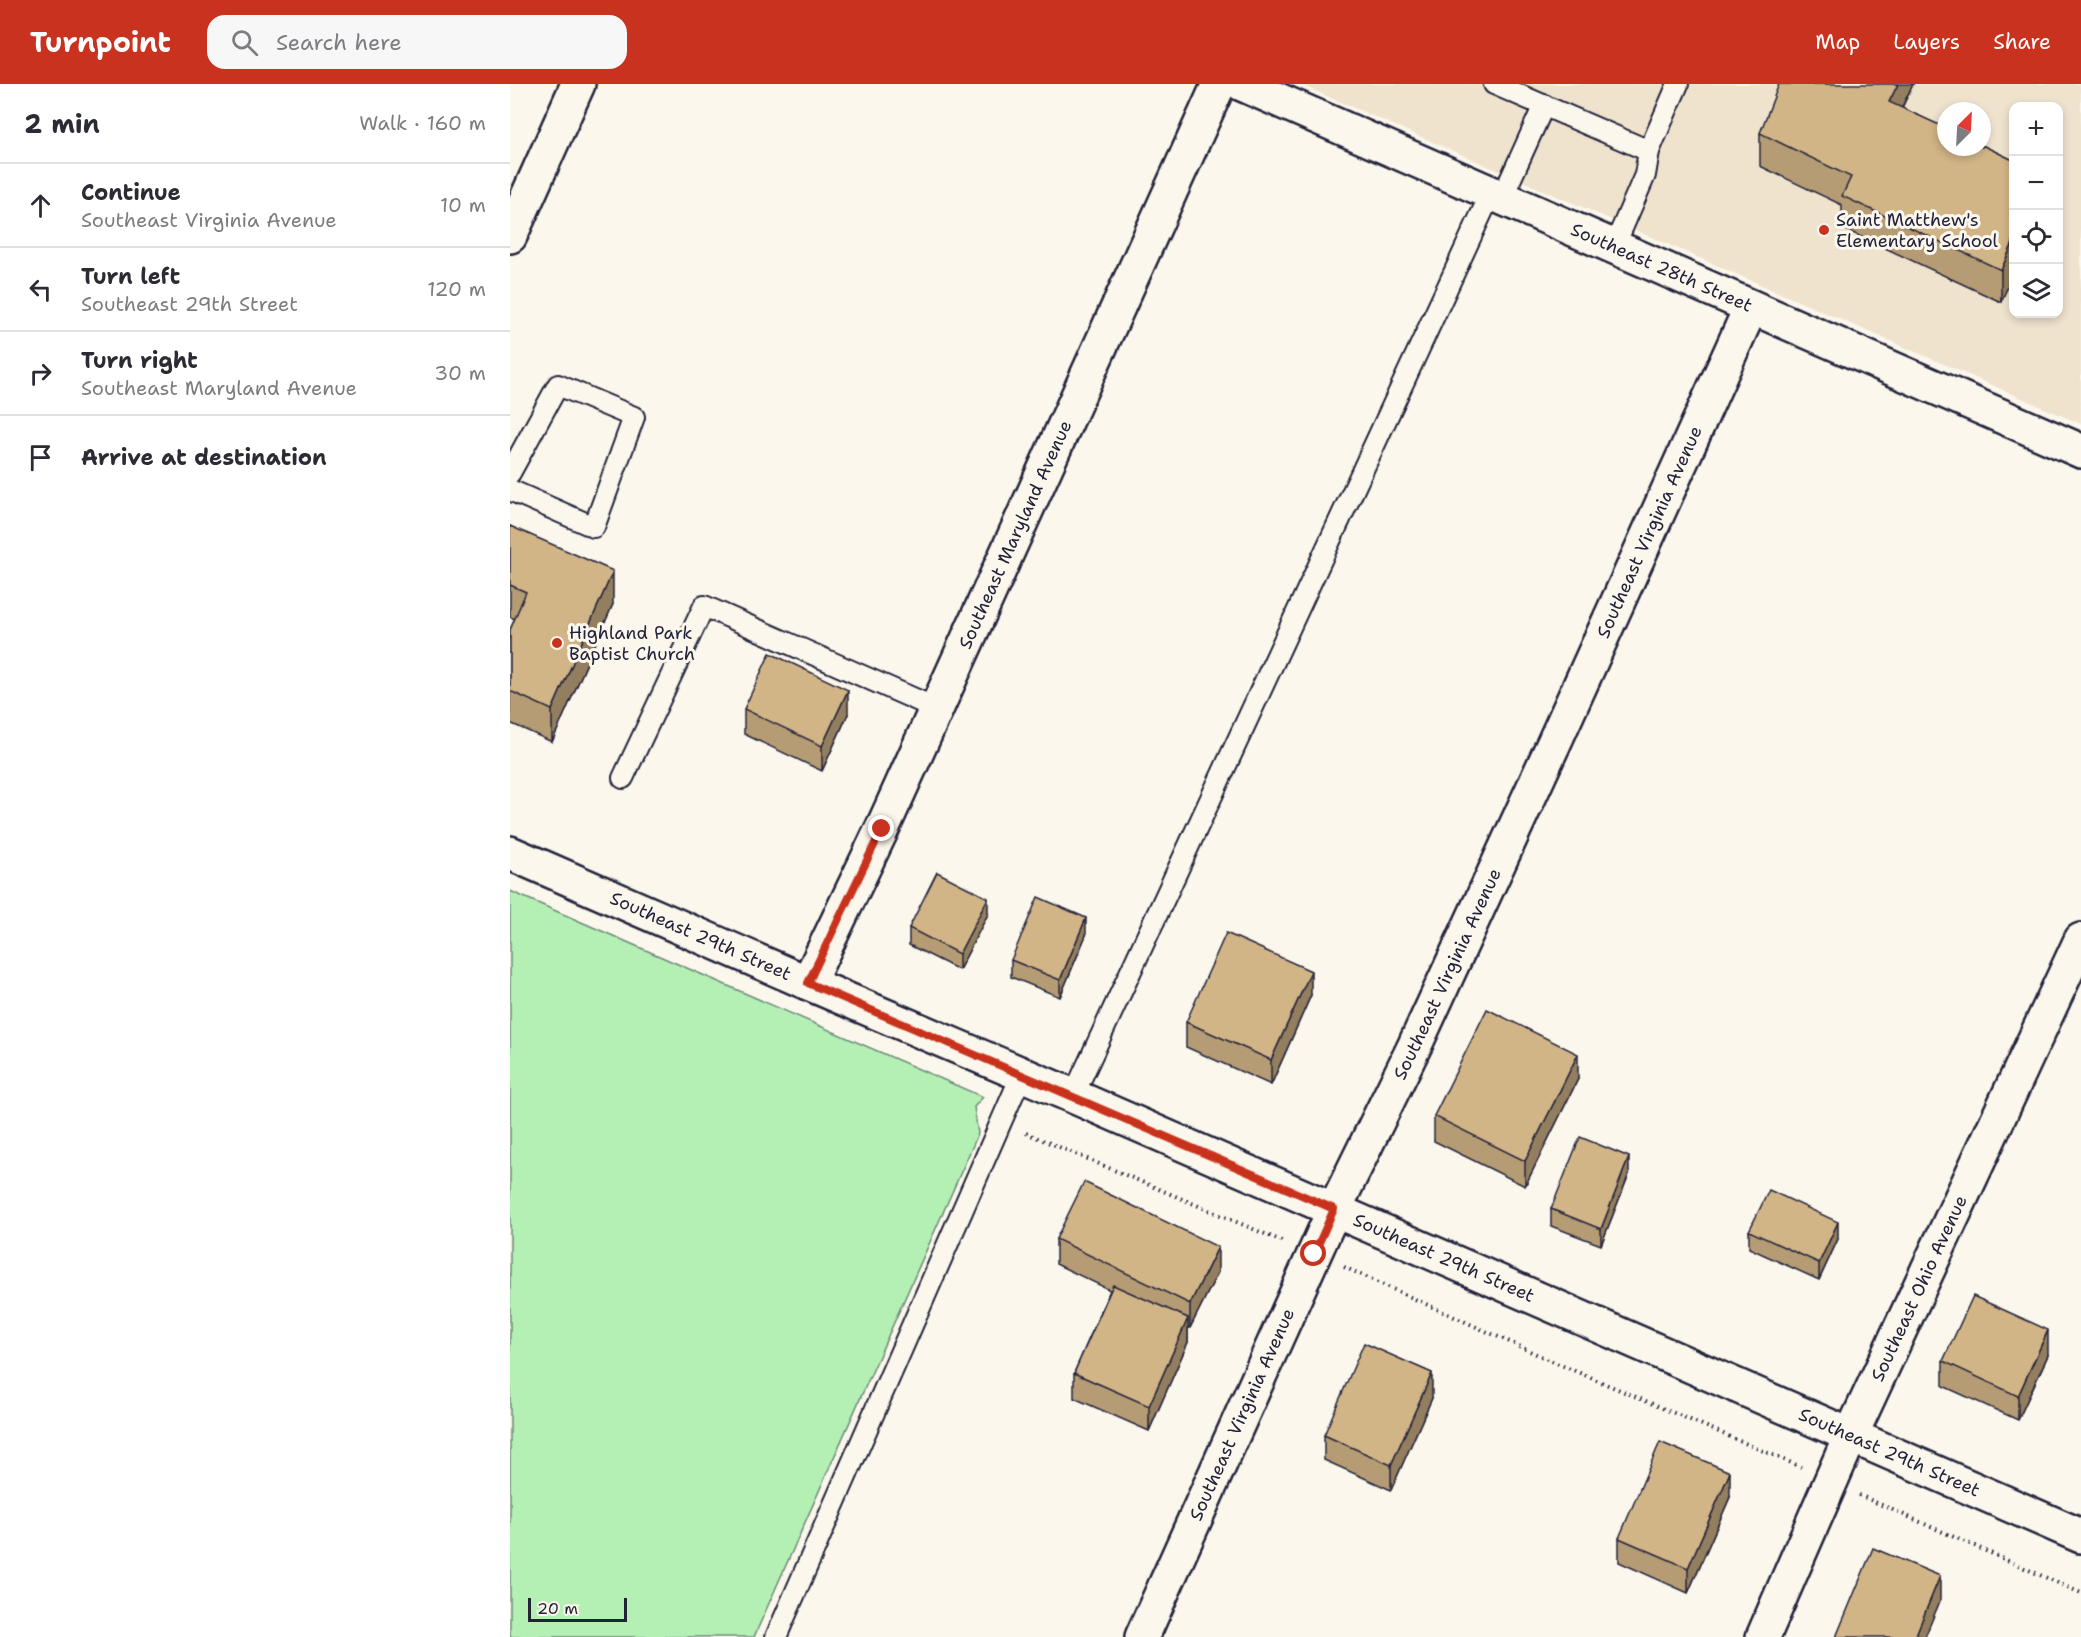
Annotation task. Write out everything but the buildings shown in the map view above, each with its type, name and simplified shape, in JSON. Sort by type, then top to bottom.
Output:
[{"type":"street","points":[[510,236],[578,84]]},
{"type":"street","name":"Southeast Maryland Avenue","points":[[808,983],[882,829],[1219,84]]},
{"type":"street","name":"Southeast 28th Street","points":[[1242,84],[2081,451]]},
{"type":"street","name":"Southeast Virginia Avenue","points":[[1142,1637],[1334,1209],[1440,991],[1751,307]]},
{"type":"street","name":"Southeast 29th Street","points":[[510,853],[1334,1209],[2081,1536]]},
{"type":"street","name":"Southeast Ohio Avenue","points":[[1763,1637],[1851,1435],[2081,940]]},
{"type":"lane","points":[[1494,84],[1649,151]]},
{"type":"lane","points":[[1614,247],[1645,175],[1649,151],[1678,84]]},
{"type":"lane","points":[[1073,1096],[1496,195],[1544,105]]},
{"type":"lane","points":[[510,473],[558,385],[634,417],[594,526],[510,490]]},
{"type":"lane","points":[[624,778],[704,606],[935,708]]},
{"type":"lane","points":[[776,1637],[1022,1074]]},
{"type":"path","points":[[1001,1122],[1314,1254],[1554,1362],[1790,1462],[1830,1482],[2081,1593]]},
{"type":"shaded area","name":"Saint Matthew's Elementary School","points":[[1299,84],[2081,84],[2081,424]]},
{"type":"green space","points":[[510,891],[983,1097],[974,1107],[978,1134],[754,1637],[510,1637]]},
{"type":"place","name":"Saint Matthew's Elementary School","points":[[1824,230]]},
{"type":"place","name":"Highland Park Baptist Church","points":[[557,643]]},
{"type":"route","points":[[882,829],[808,983],[1334,1209],[1314,1254]]}]
